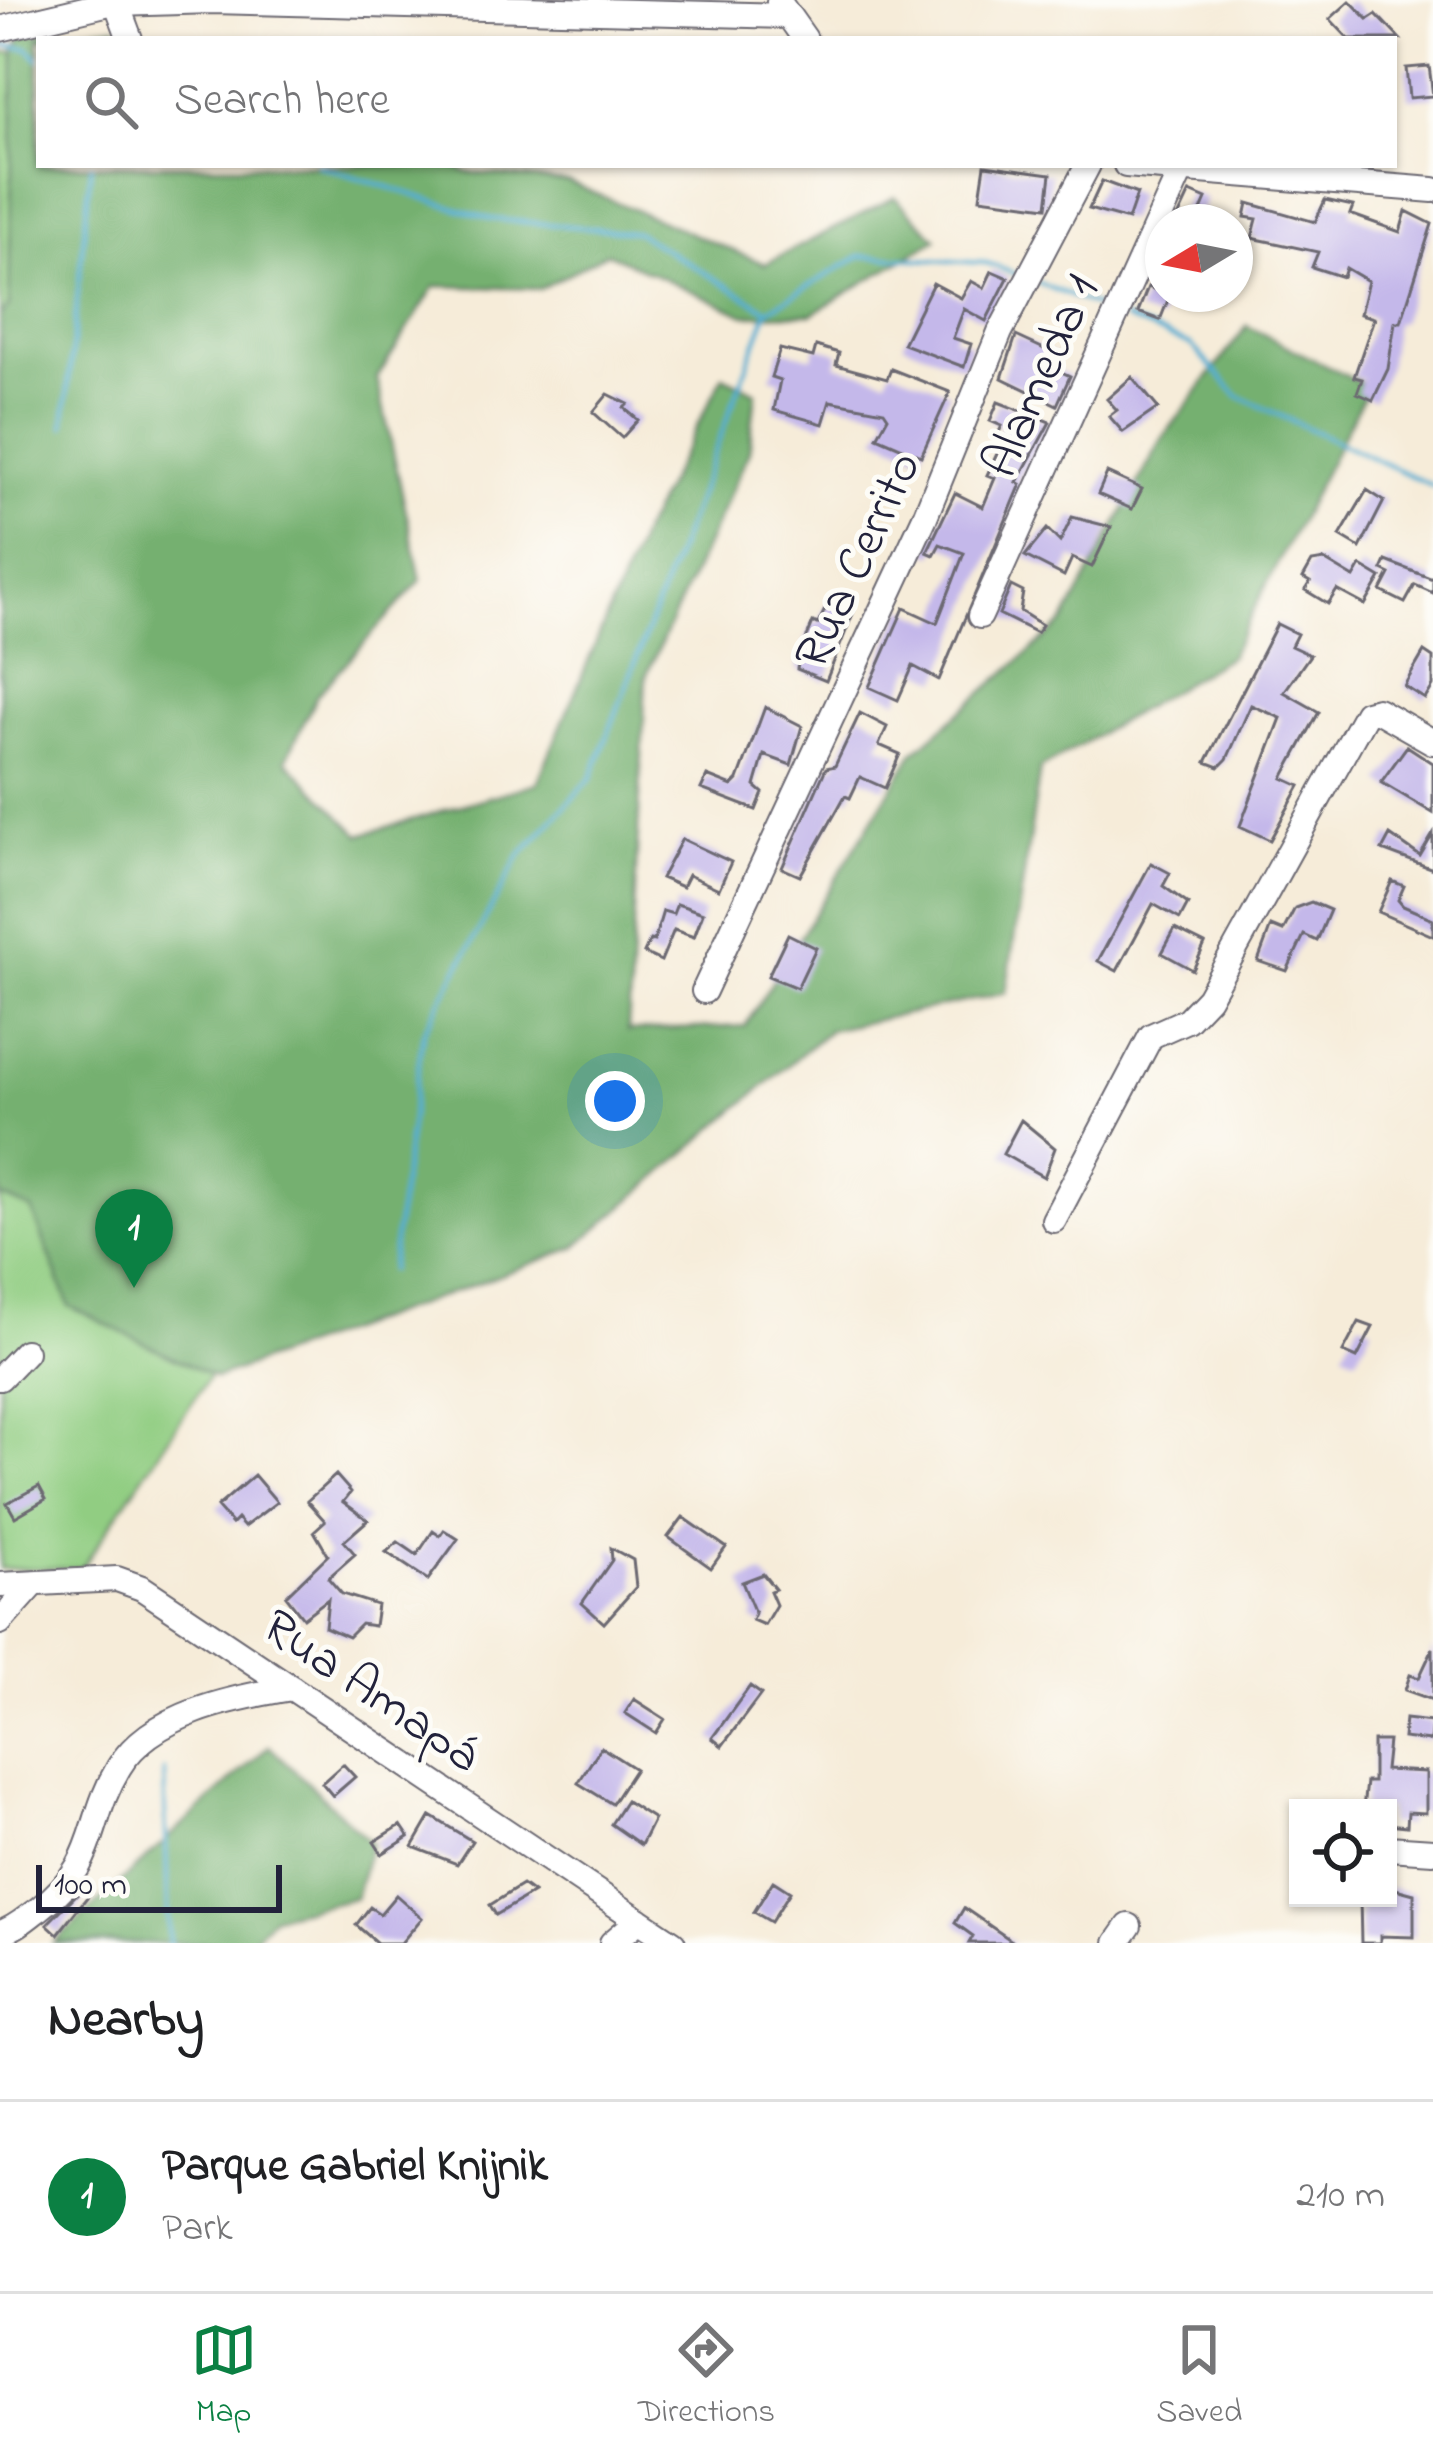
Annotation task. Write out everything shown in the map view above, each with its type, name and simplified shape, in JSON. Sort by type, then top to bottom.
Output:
[{"type":"street","points":[[0,28],[120,2],[213,1],[782,8],[803,36]]},
{"type":"street","points":[[120,2],[129,36]]},
{"type":"street","name":"Rua Cerrito","points":[[704,991],[924,519],[1000,332],[1086,168]]},
{"type":"street","points":[[1146,168],[1433,190]]},
{"type":"street","name":"Alameda 1","points":[[980,616],[1180,173]]},
{"type":"street","points":[[1054,1220],[1151,1036],[1187,1020],[1208,998],[1370,708],[1433,742]]},
{"type":"street","points":[[0,1378],[25,1352]]},
{"type":"street","name":"Rua Amapá","points":[[0,1585],[117,1579],[142,1588],[673,1943]]},
{"type":"street","points":[[0,1622],[34,1583]]},
{"type":"street","points":[[0,1933],[55,1897],[84,1862],[120,1765],[143,1742],[191,1714],[243,1696],[292,1688]]},
{"type":"street","points":[[1397,1849],[1433,1851]]},
{"type":"street","points":[[612,1943],[639,1920]]},
{"type":"green space","points":[[117,26],[121,36],[36,36],[36,168],[458,168],[568,182],[765,264],[895,197],[937,239],[812,314],[745,315],[607,253],[540,289],[435,286],[377,378],[421,580],[317,695],[286,760],[360,835],[537,783],[645,526],[723,376],[756,392],[749,452],[646,676],[628,1031],[745,1026],[914,752],[1064,622],[1162,439],[1247,326],[1368,387],[1230,656],[1040,769],[1006,993],[829,1030],[575,1248],[216,1378],[69,1306],[32,1210],[0,1196],[0,315],[9,306],[14,52],[22,35]]},
{"type":"green space","points":[[14,52],[0,775],[0,53]]},
{"type":"green space","points":[[0,940],[326,1201],[82,1568],[0,1569]]},
{"type":"green space","points":[[269,1746],[371,1843],[355,1898],[273,1916],[249,1943],[54,1943]]},
{"type":"building","points":[[1350,1],[1368,19],[1376,14],[1400,39],[1346,36],[1330,19]]},
{"type":"building","points":[[1429,66],[1433,96],[1409,98],[1406,68]]},
{"type":"building","points":[[985,168],[1051,174],[1047,207],[980,198]]},
{"type":"building","points":[[1102,181],[1137,194],[1128,220],[1089,209]]},
{"type":"building","points":[[1190,192],[1206,199],[1204,204],[1184,204]]},
{"type":"building","points":[[1325,200],[1353,206],[1350,214],[1400,232],[1406,211],[1432,224],[1401,322],[1395,322],[1388,369],[1373,400],[1357,393],[1362,379],[1354,377],[1374,318],[1360,314],[1368,281],[1346,268],[1343,277],[1312,267],[1318,252],[1253,238],[1257,219],[1253,218],[1253,204],[1315,222]]},
{"type":"building","points":[[992,271],[1008,278],[986,321],[964,309],[953,338],[971,344],[964,367],[903,344],[933,283],[961,298],[971,281],[984,288]]},
{"type":"building","points":[[1145,294],[1145,312],[1163,312],[1160,320],[1138,312]]},
{"type":"building","points":[[1016,336],[1059,356],[1053,368],[1070,376],[1057,405],[1002,378]]},
{"type":"building","points":[[816,346],[839,353],[836,365],[887,379],[891,369],[950,392],[921,456],[877,437],[888,417],[884,411],[830,401],[823,424],[774,410],[780,380],[771,377],[780,349],[813,357]]},
{"type":"building","points":[[1132,377],[1158,408],[1123,432],[1109,416],[1117,410],[1107,399]]},
{"type":"building","points":[[608,394],[628,404],[624,408],[638,420],[622,438],[593,412]]},
{"type":"building","points":[[998,402],[1050,422],[1017,482],[1021,484],[939,680],[913,666],[898,700],[869,687],[904,608],[937,623],[964,553],[940,544],[934,555],[927,552],[955,493],[983,507],[995,478],[987,475],[1004,439],[997,436],[1002,426],[990,421]]},
{"type":"building","points":[[1107,473],[1142,489],[1132,509],[1098,494]]},
{"type":"building","points":[[1367,490],[1384,501],[1360,548],[1340,536]]},
{"type":"building","points":[[1072,517],[1111,527],[1092,567],[1072,558],[1064,576],[1025,556],[1047,529],[1060,542]]},
{"type":"building","points":[[1324,560],[1354,578],[1361,566],[1381,578],[1365,605],[1337,590],[1328,604],[1305,590],[1310,582],[1303,578],[1312,562]]},
{"type":"building","points":[[1386,561],[1433,579],[1433,593],[1415,585],[1405,603],[1381,591],[1390,574],[1382,570]]},
{"type":"building","points":[[1011,586],[1023,592],[1020,611],[1042,625],[1037,633],[999,614]]},
{"type":"building","points":[[841,599],[856,606],[826,681],[797,669],[799,657],[813,622],[818,624],[827,605],[837,608]]},
{"type":"building","points":[[1277,624],[1297,634],[1291,646],[1310,655],[1284,692],[1319,712],[1283,778],[1300,786],[1270,840],[1240,826],[1281,718],[1251,705],[1227,759],[1219,767],[1206,762]]},
{"type":"building","points":[[1424,652],[1433,658],[1433,686],[1425,699],[1404,686]]},
{"type":"building","points":[[765,707],[802,726],[791,765],[764,755],[755,786],[763,793],[756,810],[701,789],[707,776],[732,786],[738,780]]},
{"type":"building","points":[[860,713],[887,727],[879,745],[900,754],[885,788],[860,777],[800,876],[782,868],[826,768],[835,766]]},
{"type":"building","points":[[1407,746],[1433,763],[1433,813],[1381,782]]},
{"type":"building","points":[[1433,834],[1433,869],[1382,850],[1390,835],[1420,856]]},
{"type":"building","points":[[682,839],[731,862],[719,889],[688,875],[682,887],[661,878]]},
{"type":"building","points":[[1151,863],[1170,873],[1163,886],[1188,904],[1180,919],[1153,904],[1117,971],[1098,961]]},
{"type":"building","points":[[1392,881],[1404,886],[1398,900],[1403,906],[1433,919],[1433,936],[1378,912]]},
{"type":"building","points":[[1311,902],[1330,910],[1317,941],[1304,935],[1287,971],[1258,961],[1271,926],[1283,931],[1295,908]]},
{"type":"building","points":[[677,904],[703,913],[694,937],[674,930],[661,961],[644,953],[650,940],[654,941],[663,911],[673,914]]},
{"type":"building","points":[[1175,929],[1205,944],[1193,970],[1162,953]]},
{"type":"building","points":[[788,934],[816,948],[797,988],[768,976]]},
{"type":"building","points":[[1021,1120],[1055,1148],[1044,1177],[1003,1154]]},
{"type":"building","points":[[1359,1322],[1373,1327],[1357,1358],[1343,1352]]},
{"type":"building","points":[[254,1475],[277,1502],[244,1527],[237,1519],[232,1524],[217,1507]]},
{"type":"building","points":[[336,1475],[351,1492],[343,1502],[368,1520],[344,1541],[355,1554],[328,1578],[342,1594],[377,1605],[374,1626],[361,1624],[348,1637],[325,1627],[328,1599],[303,1618],[286,1596],[328,1555],[314,1531],[325,1521],[307,1501]]},
{"type":"building","points":[[39,1486],[46,1499],[15,1517],[7,1503]]},
{"type":"building","points":[[683,1517],[726,1547],[711,1568],[668,1537]]},
{"type":"building","points":[[444,1530],[458,1539],[428,1580],[386,1552],[398,1542],[417,1555],[433,1531],[440,1536]]},
{"type":"building","points":[[611,1548],[633,1560],[636,1587],[604,1623],[582,1603],[612,1560]]},
{"type":"building","points":[[763,1574],[775,1589],[770,1591],[776,1605],[764,1625],[752,1620],[755,1613],[742,1582]]},
{"type":"building","points":[[1433,1648],[1433,1700],[1405,1690],[1410,1675],[1419,1678]]},
{"type":"building","points":[[750,1686],[761,1694],[722,1746],[712,1738]]},
{"type":"building","points":[[634,1699],[665,1719],[656,1733],[625,1713]]},
{"type":"building","points":[[1405,1719],[1432,1722],[1430,1741],[1403,1738]]},
{"type":"building","points":[[1373,1741],[1388,1741],[1385,1770],[1426,1772],[1426,1813],[1408,1812],[1407,1826],[1397,1825],[1397,1799],[1364,1799],[1366,1782],[1373,1782]]},
{"type":"building","points":[[601,1747],[635,1769],[612,1804],[578,1783]]},
{"type":"building","points":[[343,1764],[355,1777],[333,1796],[322,1783]]},
{"type":"building","points":[[626,1801],[654,1819],[641,1845],[611,1824]]},
{"type":"building","points":[[431,1816],[472,1841],[457,1864],[413,1847]]},
{"type":"building","points":[[401,1825],[409,1837],[382,1854],[374,1842]]},
{"type":"building","points":[[773,1881],[790,1892],[771,1922],[754,1912]]},
{"type":"building","points":[[522,1885],[533,1893],[496,1915],[490,1905]]},
{"type":"building","points":[[1397,1889],[1414,1894],[1414,1937],[1380,1936],[1380,1943],[1361,1943],[1360,1907],[1397,1907]]},
{"type":"building","points":[[81,1890],[88,1896],[58,1934],[47,1924]]},
{"type":"building","points":[[396,1895],[422,1918],[401,1943],[377,1943],[356,1925],[370,1907],[380,1914]]},
{"type":"building","points":[[964,1908],[1015,1943],[969,1943],[973,1936],[955,1923]]},
{"type":"waterway","points":[[0,45],[28,48],[36,56]]},
{"type":"waterway","points":[[64,427],[91,168]]},
{"type":"waterway","points":[[327,168],[491,219],[636,232],[768,310],[860,256],[987,263],[1020,276]]},
{"type":"waterway","points":[[1036,282],[1109,312]]},
{"type":"waterway","points":[[390,1270],[423,1033],[519,857],[592,777],[768,310]]},
{"type":"waterway","points":[[1125,319],[1191,345],[1238,396],[1433,486]]},
{"type":"waterway","points":[[164,1770],[169,1943]]},
{"type":"place","name":"Parque Gabriel Knijnik","points":[[134,1288]]}]
